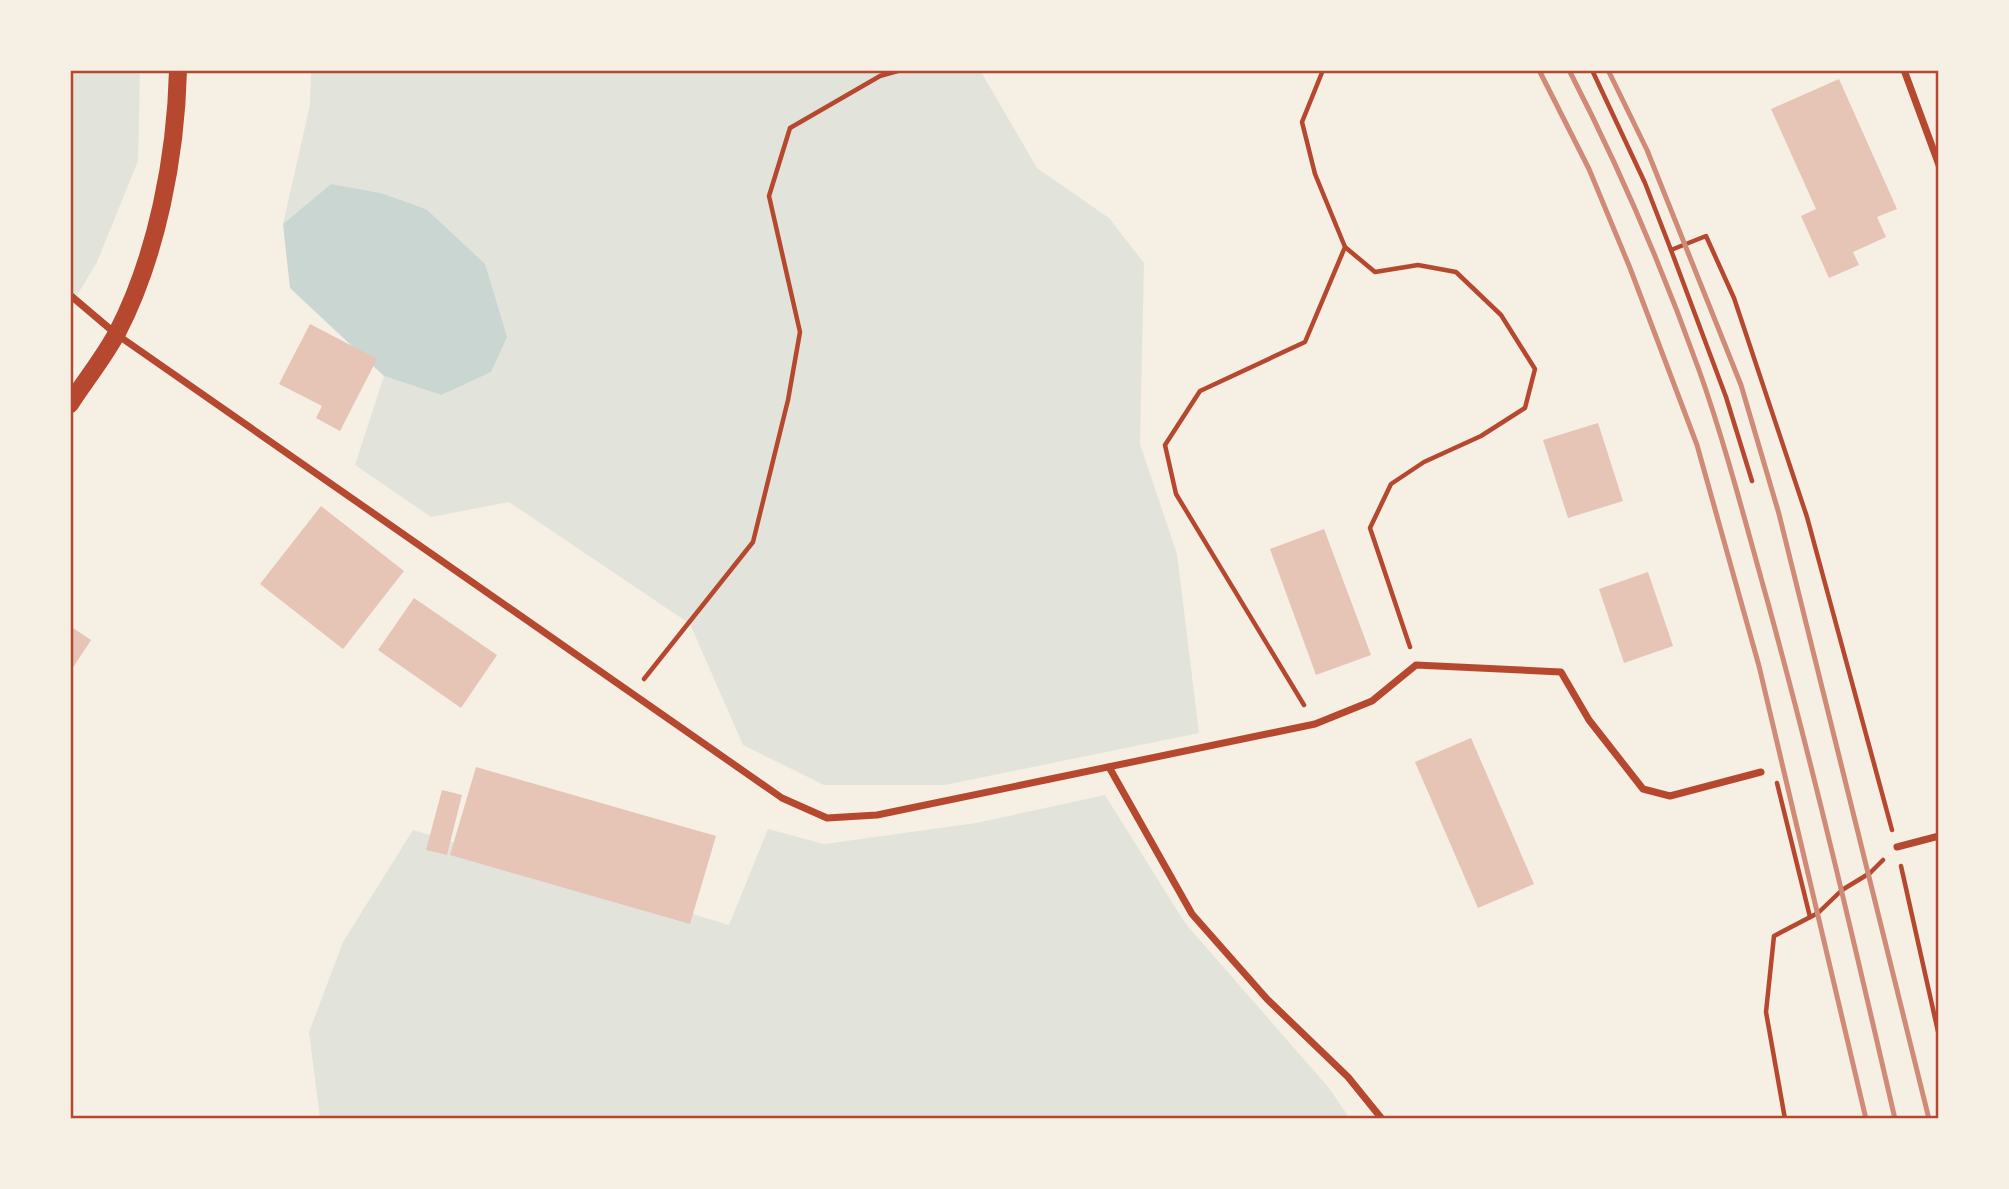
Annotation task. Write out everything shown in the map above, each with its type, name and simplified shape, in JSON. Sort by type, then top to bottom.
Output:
[{"type":"main road","points":[[70,404],[116,334],[138,285],[155,228],[170,162],[178,70]]},
{"type":"street","points":[[1904,70],[1939,165]]},
{"type":"street","points":[[70,295],[116,334],[782,798],[827,818],[877,815],[1315,724],[1372,701],[1416,665],[1561,672],[1588,720],[1643,789],[1670,796],[1761,772]]},
{"type":"street","points":[[1109,767],[1192,914],[1267,999],[1348,1077],[1382,1119]]},
{"type":"street","points":[[1897,847],[1939,836]]},
{"type":"path","points":[[633,694],[753,542],[788,400],[800,331],[769,195],[790,128],[880,76],[901,70]]},
{"type":"path","points":[[1323,70],[1302,122],[1315,174],[1345,247],[1375,272],[1418,265],[1456,272],[1501,315],[1535,369],[1525,408],[1481,436],[1424,462],[1391,484],[1370,528],[1416,665]]},
{"type":"path","points":[[1592,70],[1645,183],[1726,397],[1752,481]]},
{"type":"path","points":[[1671,250],[1706,236],[1734,298],[1807,517],[1897,847],[1939,1036]]},
{"type":"path","points":[[1315,724],[1175,494],[1165,445],[1200,391],[1305,342],[1345,247]]},
{"type":"path","points":[[1761,772],[1774,771],[1810,918]]},
{"type":"path","points":[[1785,1119],[1766,1012],[1774,936],[1810,918],[1842,890],[1870,873],[1897,847]]},
{"type":"shaded area","points":[[70,70],[140,70],[138,161],[97,262],[70,307]]},
{"type":"shaded area","points":[[311,70],[980,70],[1037,168],[1109,218],[1144,263],[1140,444],[1177,554],[1199,733],[945,785],[824,785],[743,745],[690,624],[509,502],[431,517],[355,465],[384,376],[441,395],[426,209],[381,193],[331,184],[283,224],[310,105]]},
{"type":"shaded area","points":[[331,184],[381,193],[426,209],[485,264],[507,337],[491,372],[441,395],[384,376],[290,288],[283,224]]},
{"type":"shaded area","points":[[1105,795],[1185,923],[1329,1088],[1350,1119],[320,1119],[309,1032],[343,942],[413,830],[729,925],[768,829],[824,844],[976,823]]},
{"type":"building","points":[[1839,79],[1897,209],[1877,217],[1886,237],[1853,252],[1859,265],[1829,278],[1801,216],[1816,209],[1771,109]]},
{"type":"building","points":[[310,324],[377,359],[340,431],[316,418],[322,406],[279,384]]},
{"type":"building","points":[[1598,423],[1623,501],[1568,518],[1543,440]]},
{"type":"building","points":[[321,506],[404,571],[343,649],[260,584]]},
{"type":"building","points":[[1324,529],[1371,655],[1316,675],[1270,549]]},
{"type":"building","points":[[1648,572],[1673,646],[1624,663],[1599,589]]},
{"type":"building","points":[[414,598],[497,655],[461,708],[378,650]]},
{"type":"building","points":[[70,626],[91,640],[70,672]]},
{"type":"building","points":[[1471,738],[1534,884],[1478,908],[1415,762]]},
{"type":"building","points":[[476,767],[716,836],[690,924],[450,855]]},
{"type":"building","points":[[442,790],[462,795],[447,855],[426,850]]},
{"type":"railway","points":[[1539,70],[1589,169],[1630,268],[1697,445],[1759,666],[1866,1119]]},
{"type":"railway","points":[[1569,70],[1655,255],[1718,428],[1802,731],[1895,1119]]},
{"type":"railway","points":[[1608,70],[1647,150],[1741,385],[1779,514],[1929,1119]]}]
